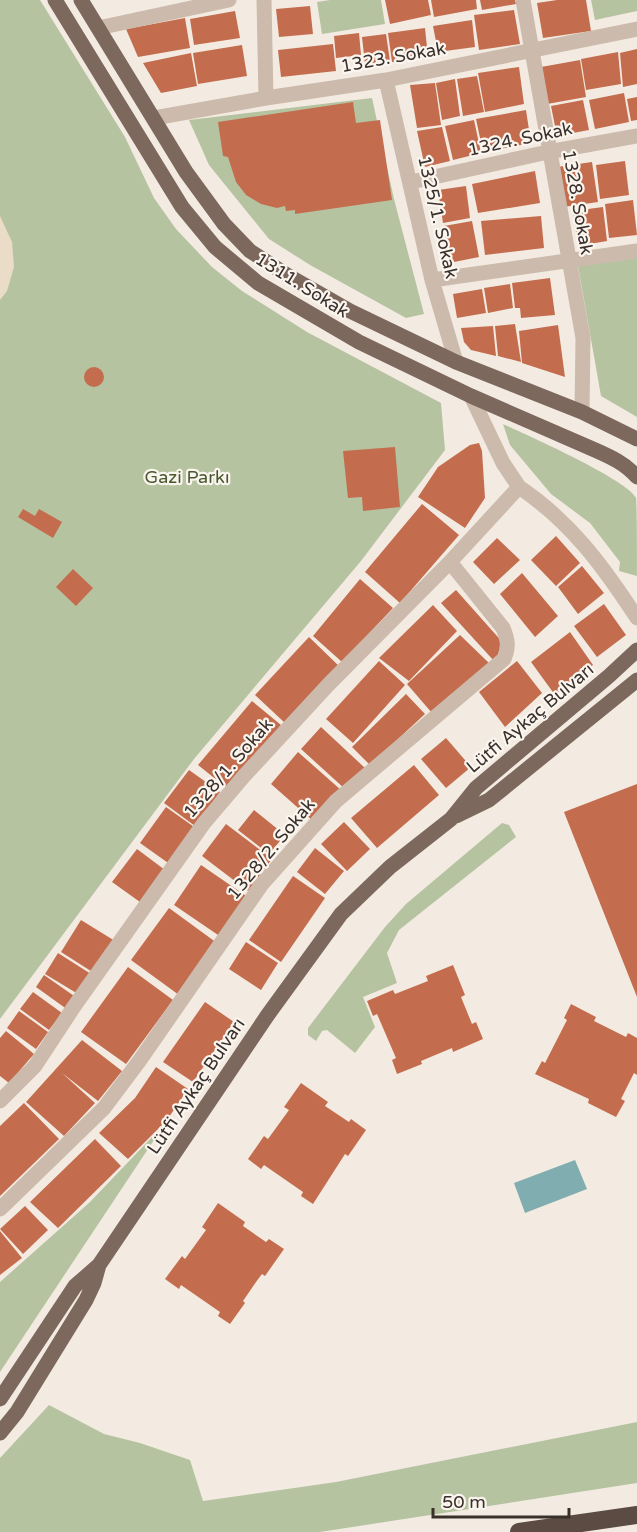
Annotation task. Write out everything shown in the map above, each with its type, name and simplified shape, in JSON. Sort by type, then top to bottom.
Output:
[{"type":"highway","points":[[519,1532],[637,1515]]},
{"type":"main road","name":"1311. Sokak","points":[[55,0],[167,184],[197,227],[215,247],[258,283],[359,342],[471,396],[605,454],[631,470],[637,477]]},
{"type":"main road","name":"1311. Sokak","points":[[81,0],[186,172],[224,224],[250,251],[350,311],[456,362],[582,412],[637,440]]},
{"type":"main road","name":"Lütfi Aykaç Bulvarı","points":[[0,1399],[75,1286],[99,1265],[322,937],[341,914],[364,890],[451,819],[476,788],[637,650]]},
{"type":"main road","name":"Lütfi Aykaç Bulvarı","points":[[451,819],[489,800],[637,680]]},
{"type":"main road","points":[[0,1433],[17,1412],[86,1300],[99,1265]]},
{"type":"street","points":[[98,28],[229,0]]},
{"type":"street","points":[[264,0],[266,98]]},
{"type":"street","name":"1328. Sokak","points":[[523,0],[582,338],[582,412]]},
{"type":"street","name":"1323. Sokak","points":[[154,118],[386,80],[637,29]]},
{"type":"street","name":"1325/1. Sokak","points":[[386,80],[432,280],[456,362]]},
{"type":"street","name":"1324. Sokak","points":[[411,182],[549,152],[637,136]]},
{"type":"street","points":[[432,280],[637,251]]},
{"type":"street","points":[[471,396],[503,463],[519,487],[540,501],[577,535],[613,581],[637,618]]},
{"type":"street","name":"1328/1. Sokak","points":[[0,1101],[35,1066],[73,1008],[204,823],[328,684],[450,562],[519,487]]},
{"type":"street","name":"1328/2. Sokak","points":[[0,1209],[104,1108],[262,884],[336,801],[504,659],[508,650],[508,640],[503,628],[450,562]]},
{"type":"green space","name":"Gazi Parkı","points":[[0,0],[40,0],[125,137],[154,198],[176,229],[212,267],[242,291],[307,332],[441,403],[445,450],[361,561],[194,759],[0,1019]]},
{"type":"green space","points":[[381,0],[385,24],[322,34],[317,2]]},
{"type":"green space","points":[[591,0],[637,0],[637,11],[595,20]]},
{"type":"green space","points":[[372,98],[394,199],[424,314],[406,318],[310,265],[269,239],[209,165],[189,120]]},
{"type":"green space","points":[[637,258],[637,417],[601,396],[578,266]]},
{"type":"green space","points":[[503,424],[597,470],[629,490],[636,498],[637,576],[619,571],[620,562],[590,523],[551,494],[510,445]]},
{"type":"green space","points":[[502,823],[509,825],[516,837],[399,930],[387,953],[397,983],[363,997],[375,1027],[355,1053],[327,1030],[322,1031],[316,1041],[308,1035],[308,1028],[385,927],[406,904]]},
{"type":"green space","points":[[153,1136],[156,1137],[0,1372],[0,1282],[90,1202]]},
{"type":"green space","points":[[49,1405],[104,1434],[140,1443],[190,1460],[203,1501],[336,1482],[637,1422],[637,1483],[320,1532],[0,1532],[0,1458]]},
{"type":"shaded area","points":[[0,216],[12,242],[14,267],[7,291],[0,300]]},
{"type":"water","points":[[575,1160],[587,1189],[525,1213],[514,1183]]},
{"type":"building","points":[[385,0],[428,0],[431,15],[390,24]]},
{"type":"building","points":[[431,0],[476,0],[477,9],[434,17]]},
{"type":"building","points":[[480,0],[515,0],[516,4],[482,10]]},
{"type":"building","points":[[586,0],[591,31],[543,38],[537,3]]},
{"type":"building","points":[[310,6],[313,34],[279,37],[276,9]]},
{"type":"building","points":[[514,10],[520,44],[479,50],[474,15]]},
{"type":"building","points":[[235,11],[240,38],[194,45],[190,19]]},
{"type":"building","points":[[185,18],[190,48],[138,57],[126,29]]},
{"type":"building","points":[[472,20],[475,47],[438,52],[433,26]]},
{"type":"building","points":[[425,28],[428,57],[392,62],[388,33]]},
{"type":"building","points":[[359,33],[361,55],[336,58],[334,36]]},
{"type":"building","points":[[386,34],[390,61],[365,64],[362,37]]},
{"type":"building","points":[[333,44],[336,71],[281,77],[278,50]]},
{"type":"building","points":[[242,45],[247,76],[198,84],[193,53]]},
{"type":"building","points":[[637,49],[637,84],[623,87],[620,53]]},
{"type":"building","points":[[618,52],[621,84],[586,90],[581,59]]},
{"type":"building","points":[[191,53],[197,86],[161,93],[143,63]]},
{"type":"building","points":[[580,60],[586,97],[547,104],[541,67]]},
{"type":"building","points":[[519,67],[524,104],[485,112],[478,73]]},
{"type":"building","points":[[477,76],[484,112],[463,116],[457,79]]},
{"type":"building","points":[[455,79],[460,116],[442,120],[436,83]]},
{"type":"building","points":[[435,83],[441,125],[417,128],[410,85]]},
{"type":"building","points":[[624,93],[629,122],[595,129],[589,100]]},
{"type":"building","points":[[637,97],[637,120],[631,121],[627,99]]},
{"type":"building","points":[[583,100],[589,130],[557,136],[551,106]]},
{"type":"building","points":[[353,102],[356,123],[380,120],[392,200],[295,214],[295,210],[286,211],[285,206],[277,208],[261,204],[246,195],[236,182],[228,157],[223,156],[218,122]]},
{"type":"building","points":[[526,110],[531,143],[483,152],[476,119]]},
{"type":"building","points":[[474,120],[481,153],[453,160],[445,126]]},
{"type":"building","points":[[442,127],[450,161],[425,167],[417,131]]},
{"type":"building","points":[[625,161],[629,195],[600,199],[596,165]]},
{"type":"building","points":[[592,162],[598,202],[563,207],[557,167]]},
{"type":"building","points":[[535,171],[540,203],[478,213],[472,184]]},
{"type":"building","points":[[466,186],[470,218],[443,223],[438,190]]},
{"type":"building","points":[[633,200],[637,235],[609,238],[605,204]]},
{"type":"building","points":[[603,207],[607,241],[578,246],[573,211]]},
{"type":"building","points":[[541,216],[544,248],[485,255],[481,221]]},
{"type":"building","points":[[472,221],[479,257],[449,263],[444,226]]},
{"type":"building","points":[[550,278],[555,315],[521,318],[520,308],[515,308],[512,283]]},
{"type":"building","points":[[510,284],[513,308],[488,313],[484,288]]},
{"type":"building","points":[[482,289],[486,313],[457,318],[453,294]]},
{"type":"building","points":[[515,324],[521,362],[498,356],[495,326]]},
{"type":"building","points":[[558,325],[565,377],[522,363],[519,331]]},
{"type":"building","points":[[493,326],[496,356],[471,350],[464,342],[461,328]]},
{"type":"building","points":[[90,367],[98,367],[104,373],[104,381],[98,387],[90,387],[84,381],[84,373]]},
{"type":"building","points":[[479,443],[482,451],[485,498],[465,528],[418,497],[438,467],[470,445]]},
{"type":"building","points":[[395,447],[400,507],[363,511],[362,497],[348,498],[343,451]]},
{"type":"building","points":[[422,504],[459,535],[400,603],[365,572]]},
{"type":"building","points":[[23,509],[35,516],[39,509],[62,522],[53,538],[18,517]]},
{"type":"building","points":[[556,536],[580,563],[556,586],[531,560]]},
{"type":"building","points":[[497,538],[520,560],[494,584],[473,562]]},
{"type":"building","points":[[582,566],[604,593],[578,614],[558,587]]},
{"type":"building","points":[[73,569],[93,588],[76,606],[56,587]]},
{"type":"building","points":[[522,573],[558,616],[535,637],[500,594]]},
{"type":"building","points":[[360,579],[393,608],[342,662],[313,636]]},
{"type":"building","points":[[456,590],[505,645],[495,662],[441,603]]},
{"type":"building","points":[[604,604],[626,635],[597,657],[574,626]]},
{"type":"building","points":[[433,605],[457,631],[409,681],[379,658]]},
{"type":"building","points":[[570,632],[593,665],[555,695],[531,662]]},
{"type":"building","points":[[460,635],[490,664],[432,713],[407,684]]},
{"type":"building","points":[[309,637],[339,666],[285,723],[255,695]]},
{"type":"building","points":[[379,661],[405,685],[353,743],[326,719]]},
{"type":"building","points":[[517,661],[542,693],[505,727],[479,692]]},
{"type":"building","points":[[406,694],[425,714],[370,765],[352,747]]},
{"type":"building","points":[[252,701],[281,725],[228,789],[198,765]]},
{"type":"building","points":[[321,727],[365,768],[345,789],[301,749]]},
{"type":"building","points":[[446,738],[471,767],[446,788],[421,759]]},
{"type":"building","points":[[298,752],[341,790],[313,821],[271,784]]},
{"type":"building","points":[[414,765],[439,795],[377,848],[351,818]]},
{"type":"building","points":[[189,770],[220,792],[195,826],[164,803]]},
{"type":"building","points":[[637,784],[637,997],[564,812]]},
{"type":"building","points":[[166,807],[197,829],[171,865],[140,843]]},
{"type":"building","points":[[254,810],[285,835],[269,854],[238,830]]},
{"type":"building","points":[[344,822],[370,849],[347,871],[321,844]]},
{"type":"building","points":[[226,824],[272,859],[248,891],[202,856]]},
{"type":"building","points":[[315,848],[344,871],[325,894],[297,872]]},
{"type":"building","points":[[137,849],[165,870],[140,902],[112,882]]},
{"type":"building","points":[[201,865],[249,898],[221,937],[174,905]]},
{"type":"building","points":[[293,876],[325,898],[281,962],[249,940]]},
{"type":"building","points":[[169,908],[217,943],[179,995],[131,960]]},
{"type":"building","points":[[81,920],[115,941],[94,973],[61,952]]},
{"type":"building","points":[[246,942],[278,963],[261,990],[229,969]]},
{"type":"building","points":[[58,953],[91,974],[78,994],[45,974]]},
{"type":"building","points":[[453,965],[465,995],[461,997],[472,1024],[476,1022],[483,1039],[453,1052],[452,1048],[397,1074],[392,1060],[396,1058],[377,1014],[373,1016],[367,1001],[393,990],[395,994],[428,981],[426,976]]},
{"type":"building","points":[[128,967],[173,1000],[126,1064],[81,1032]]},
{"type":"building","points":[[44,975],[77,998],[68,1010],[36,987]]},
{"type":"building","points":[[33,992],[62,1013],[49,1030],[20,1009]]},
{"type":"building","points":[[205,1002],[234,1022],[193,1082],[163,1062]]},
{"type":"building","points":[[571,1004],[596,1017],[594,1021],[626,1037],[628,1033],[637,1038],[637,1075],[634,1073],[621,1099],[625,1101],[616,1117],[588,1103],[589,1099],[535,1074],[542,1061],[545,1063],[567,1020],[564,1018]]},
{"type":"building","points":[[19,1011],[48,1032],[36,1049],[7,1028]]},
{"type":"building","points":[[6,1031],[34,1054],[9,1083],[0,1076],[0,1038]]},
{"type":"building","points":[[82,1040],[122,1071],[98,1101],[62,1073],[95,1103],[64,1136],[26,1102]]},
{"type":"building","points":[[156,1067],[188,1089],[167,1120],[128,1159],[99,1133],[135,1098]]},
{"type":"building","points":[[301,1083],[328,1102],[325,1106],[349,1122],[351,1119],[366,1130],[348,1156],[345,1154],[313,1204],[301,1196],[303,1192],[264,1165],[261,1169],[248,1159],[264,1136],[268,1139],[289,1110],[284,1107]]},
{"type":"building","points":[[24,1103],[59,1139],[0,1196],[0,1126]]},
{"type":"building","points":[[95,1139],[121,1166],[58,1228],[30,1202]]},
{"type":"building","points":[[218,1203],[245,1222],[243,1226],[266,1242],[269,1239],[284,1249],[265,1276],[262,1274],[256,1282],[230,1324],[218,1316],[220,1312],[181,1285],[179,1289],[165,1279],[182,1256],[185,1259],[206,1230],[202,1227]]},
{"type":"building","points":[[25,1206],[48,1230],[23,1254],[0,1229]]},
{"type":"building","points":[[0,1231],[22,1258],[0,1275]]}]
